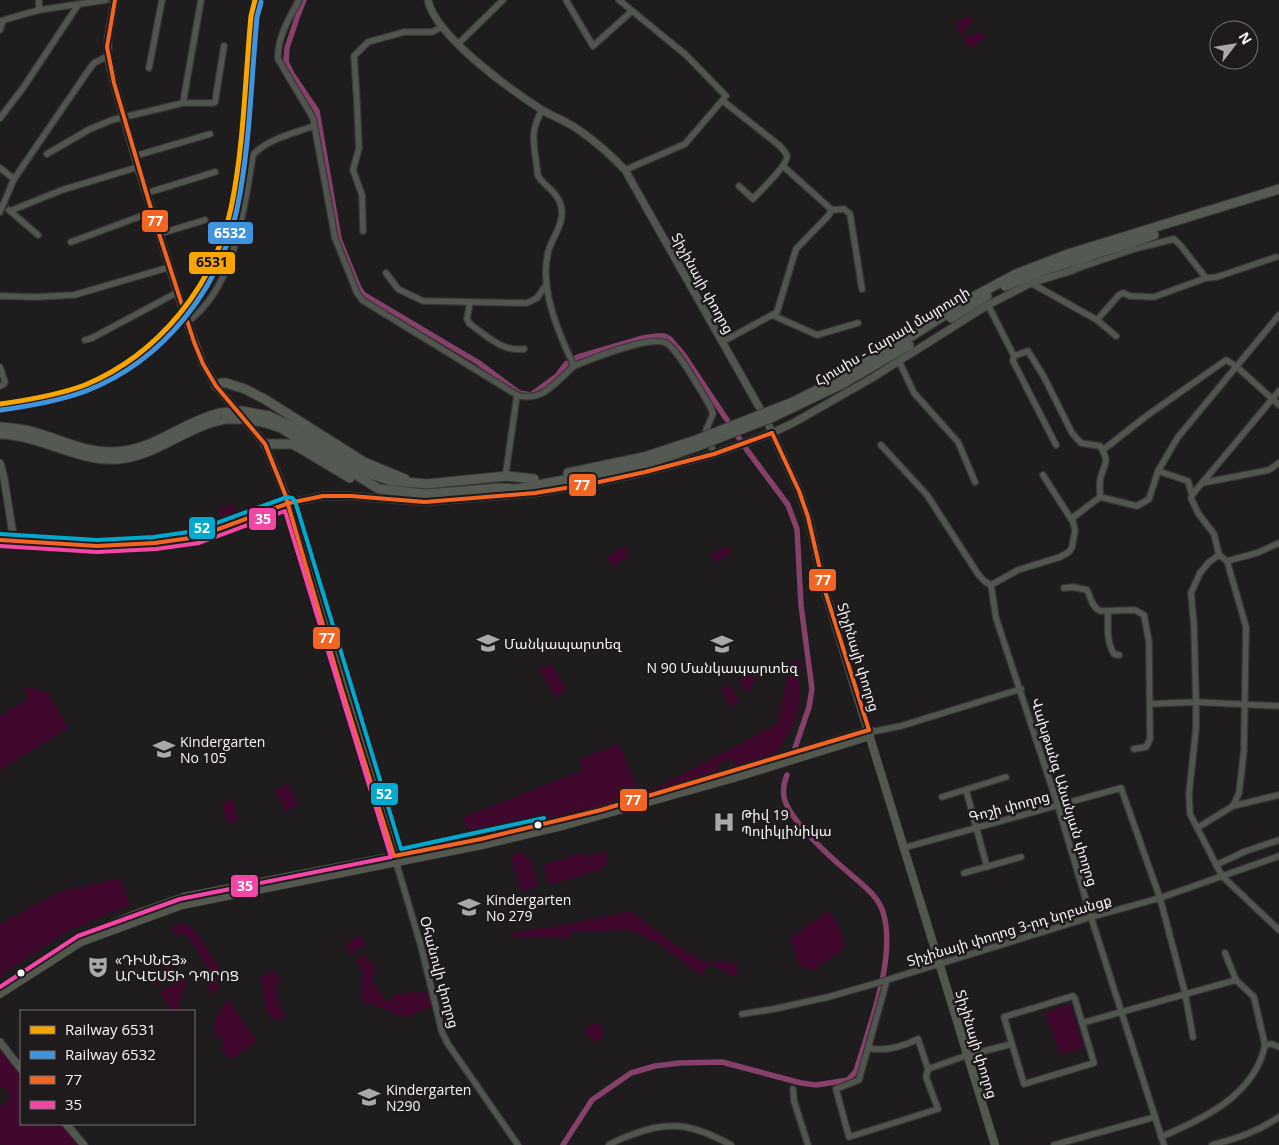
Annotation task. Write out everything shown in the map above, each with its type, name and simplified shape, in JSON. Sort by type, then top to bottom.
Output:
[{"type":"highway","name":"Հյուսիս - Հարավ մայրուղի","points":[[268,420],[379,489],[426,494],[499,488],[517,490],[643,465],[798,406],[838,383],[973,296],[1016,274],[1068,254],[1279,189]]},
{"type":"highway","name":"Հյուսիս - Հարավ մայրուղի","points":[[838,383],[882,361],[978,301],[1012,283],[1112,248],[1279,196]]},
{"type":"highway","points":[[216,386],[221,383],[231,384],[266,400],[356,457],[386,472],[417,483]]},
{"type":"highway","name":"Հյուսիս - Հարավ մայրուղի","points":[[0,427],[33,432],[88,450],[117,452],[145,445],[197,420],[223,416],[268,420],[309,437],[360,470],[391,481],[427,484],[507,476],[534,479],[577,472],[697,443]]},
{"type":"highway","name":"Հյուսիս - Հարավ մայրուղի","points":[[0,434],[26,437],[90,457],[119,459],[147,452],[198,426],[223,416]]},
{"type":"highway","points":[[265,444],[292,444],[366,487],[379,489]]},
{"type":"highway","name":"Հյուսիս - Հարավ մայրուղի","points":[[517,490],[534,479]]},
{"type":"highway","points":[[505,494],[517,490]]},
{"type":"main road","name":"Օհանովի փողոց","points":[[115,0],[108,39],[108,56],[123,117],[178,292],[203,364],[216,386],[265,444],[285,494],[340,687],[397,859]]},
{"type":"main road","points":[[0,540],[97,546],[155,543],[197,537],[288,503],[323,496],[339,495],[426,502],[552,490],[645,472],[714,454],[772,433]]},
{"type":"main road","name":"Տիչինայի փողոց","points":[[772,433],[808,516],[825,591],[872,733],[904,848],[995,1145]]},
{"type":"main road","points":[[0,994],[81,942],[182,905],[528,831],[647,800],[830,741],[872,733]]},
{"type":"main road","points":[[0,988],[78,938],[184,897],[397,859]]},
{"type":"street","points":[[39,0],[39,10]]},
{"type":"street","points":[[0,30],[2,21],[39,10],[106,0]]},
{"type":"street","points":[[149,68],[162,0]]},
{"type":"street","points":[[183,103],[201,0]]},
{"type":"street","points":[[299,0],[282,35],[278,59],[313,118],[334,238],[357,293],[362,300],[517,395],[526,398],[535,398],[545,392],[572,362],[648,342],[668,344],[679,356],[710,406],[713,414],[706,430],[714,454]]},
{"type":"street","name":"Տիչինայի փողոց","points":[[428,0],[433,14],[442,28],[491,73],[542,110],[577,128],[608,151],[625,170],[772,433]]},
{"type":"street","points":[[458,44],[503,0]]},
{"type":"street","points":[[566,0],[593,46],[632,11]]},
{"type":"street","points":[[620,0],[686,55],[726,96],[685,144],[625,170]]},
{"type":"street","points":[[0,118],[23,88],[78,5]]},
{"type":"street","points":[[363,231],[362,195],[353,170],[358,148],[358,102],[354,56],[368,42],[404,32],[432,32],[442,28]]},
{"type":"street","points":[[47,154],[90,129],[123,117],[183,103],[211,104],[215,102],[224,46]]},
{"type":"street","points":[[0,212],[14,180],[94,63],[108,56]]},
{"type":"street","points":[[723,101],[780,146],[787,158],[783,166],[753,200],[740,186]]},
{"type":"street","points":[[542,110],[533,134],[538,176],[552,190],[561,206],[561,220],[549,250],[546,285],[556,328],[572,362]]},
{"type":"street","points":[[188,322],[198,314],[213,296],[231,255],[242,221],[253,155],[271,142],[314,126]]},
{"type":"street","points":[[135,156],[210,134]]},
{"type":"street","points":[[783,166],[832,210],[844,209],[850,214],[862,289]]},
{"type":"street","points":[[10,211],[62,190],[138,167]]},
{"type":"street","points":[[0,168],[14,180]]},
{"type":"street","points":[[147,193],[215,172]]},
{"type":"street","points":[[3,205],[38,236]]},
{"type":"street","points":[[722,342],[777,312],[796,249],[832,210]]},
{"type":"street","points":[[71,242],[152,212]]},
{"type":"street","points":[[159,234],[205,220]]},
{"type":"street","points":[[772,433],[795,422],[988,305],[1031,283],[1134,249],[1174,239],[1206,278]]},
{"type":"street","points":[[1073,270],[1083,260],[1112,248]]},
{"type":"street","points":[[1097,320],[1123,293],[1130,296],[1154,297],[1206,278],[1276,258]]},
{"type":"street","points":[[0,296],[74,296],[170,267]]},
{"type":"street","points":[[1039,272],[1046,272],[1061,267],[1073,270]]},
{"type":"street","points":[[386,273],[398,289],[422,301],[527,303],[537,298],[546,285]]},
{"type":"street","points":[[1031,283],[1097,320],[1116,336]]},
{"type":"street","points":[[85,340],[178,292]]},
{"type":"street","points":[[470,302],[467,319],[470,324],[503,348],[514,351],[524,349]]},
{"type":"street","points":[[988,305],[1014,356],[1013,361],[1056,445]]},
{"type":"street","points":[[772,315],[817,335],[858,323]]},
{"type":"street","points":[[1100,497],[1137,506],[1149,499],[1158,471],[1178,437],[1279,315]]},
{"type":"street","points":[[1014,356],[1028,351],[1044,377],[1072,433],[1081,444],[1100,446],[1103,450],[1106,466],[1100,477],[1100,497]]},
{"type":"street","points":[[899,360],[914,393],[958,442],[976,482]]},
{"type":"street","points":[[1103,450],[1145,417],[1226,360],[1236,366],[1279,405]]},
{"type":"street","points":[[0,367],[5,382],[0,386]]},
{"type":"street","points":[[1192,495],[1279,391]]},
{"type":"street","points":[[506,472],[517,395]]},
{"type":"street","points":[[881,445],[927,495],[978,574],[991,585],[1018,570],[1060,557],[1069,552],[1072,547],[1075,530],[1072,519],[1043,475]]},
{"type":"street","points":[[0,463],[14,541]]},
{"type":"street","points":[[1202,483],[1269,470],[1279,463]]},
{"type":"street","points":[[1158,471],[1188,481],[1192,495],[1191,498],[1198,513],[1214,534],[1219,555],[1227,561],[1246,627],[1244,748],[1239,793],[1234,806]]},
{"type":"street","points":[[1072,519],[1100,497]]},
{"type":"street","points":[[1227,561],[1257,553],[1279,543]]},
{"type":"street","points":[[1219,555],[1209,562],[1200,573],[1191,593],[1194,626],[1196,728],[1189,794],[1190,814],[1222,876],[1279,930]]},
{"type":"street","name":"Վախթանգ Անանյան փողոց","points":[[991,585],[996,618],[1021,689],[1164,1145]]},
{"type":"street","points":[[1064,588],[1073,587],[1086,590],[1096,610],[1135,610],[1144,615],[1149,642],[1149,744],[1142,748],[1134,749]]},
{"type":"street","points":[[1108,611],[1107,635],[1111,649],[1114,654],[1119,655]]},
{"type":"street","points":[[872,733],[1021,689]]},
{"type":"street","points":[[1150,704],[1196,702],[1279,706]]},
{"type":"street","points":[[942,797],[1006,778]]},
{"type":"street","name":"Գոշի փողոց","points":[[904,848],[1121,788],[1160,898]]},
{"type":"street","points":[[966,790],[987,867]]},
{"type":"street","points":[[1197,828],[1234,806],[1279,795]]},
{"type":"street","points":[[1216,865],[1246,850],[1279,840]]},
{"type":"street","name":"Տիչինայի փողոց 3-րդ նրբանցք","points":[[742,1014],[774,1009],[874,984],[1091,917],[1160,898],[1279,856]]},
{"type":"street","points":[[964,873],[1021,857]]},
{"type":"street","name":"Օհանովի փողոց","points":[[397,859],[429,975],[436,1016],[442,1032],[453,1052],[518,1145]]},
{"type":"street","points":[[1160,898],[1185,993],[1194,1037]]},
{"type":"street","points":[[1161,1137],[1200,1121],[1240,1092],[1254,1074],[1264,1053],[1265,1045],[1254,997],[1236,980],[1225,953]]},
{"type":"street","points":[[868,1048],[879,1051],[895,1048],[918,1038],[928,1069],[926,1077],[938,1109],[849,1137],[836,1089],[859,1080],[887,980]]},
{"type":"street","points":[[1082,1023],[1236,980]]},
{"type":"street","points":[[1072,996],[1075,999],[1082,1023],[1094,1063],[1027,1084],[1024,1082],[1004,1017],[1072,996]]},
{"type":"street","points":[[0,1042],[20,1068]]},
{"type":"street","points":[[928,1069],[968,1055],[1012,1044]]},
{"type":"street","points":[[1265,1045],[1272,1044],[1279,1047]]},
{"type":"street","points":[[793,1089],[794,1101],[808,1145]]},
{"type":"street","points":[[1054,1145],[1155,1117]]},
{"type":"street","points":[[1212,1145],[1224,1144],[1244,1137],[1265,1127],[1279,1117]]},
{"type":"street","points":[[67,1125],[84,1145]]},
{"type":"street","points":[[609,1145],[647,1128],[676,1125],[691,1127],[709,1133],[731,1145]]},
{"type":"shaded area","points":[[970,15],[974,21],[962,32],[965,37],[981,32],[985,38],[970,49],[954,24]]},
{"type":"shaded area","points":[[230,504],[235,508],[237,515],[221,520],[220,507],[227,507]]},
{"type":"shaded area","points":[[624,546],[630,556],[612,566],[607,557]]},
{"type":"shaded area","points":[[727,546],[731,553],[715,563],[711,555]]},
{"type":"shaded area","points":[[791,660],[801,662],[799,707],[796,720],[775,757],[736,771],[732,759],[717,764],[721,776],[648,798],[645,791],[691,770],[777,724]]},
{"type":"shaded area","points":[[551,663],[567,690],[555,697],[539,670]]},
{"type":"shaded area","points":[[751,671],[754,682],[747,693],[738,679]]},
{"type":"shaded area","points":[[730,684],[740,701],[731,707],[721,690]]},
{"type":"shaded area","points":[[24,688],[33,688],[48,693],[68,728],[0,770],[0,716],[28,699]]},
{"type":"shaded area","points":[[619,744],[642,799],[474,837],[462,818],[583,770],[579,759]]},
{"type":"shaded area","points":[[288,784],[298,805],[285,811],[275,790]]},
{"type":"shaded area","points":[[233,800],[238,821],[227,823],[222,802]]},
{"type":"shaded area","points":[[604,851],[608,861],[602,869],[549,885],[543,865],[581,853],[583,857]]},
{"type":"shaded area","points":[[523,852],[525,859],[530,858],[539,886],[521,891],[511,856]]},
{"type":"shaded area","points":[[120,878],[130,905],[72,929],[4,973],[5,976],[0,978],[0,924],[59,892]]},
{"type":"shaded area","points":[[828,910],[841,933],[843,949],[813,970],[799,965],[790,939]]},
{"type":"shaded area","points":[[631,911],[674,944],[701,960],[710,963],[727,962],[738,966],[737,978],[710,964],[701,975],[656,942],[629,930],[572,932],[572,938],[519,938],[511,936],[514,932],[564,925]]},
{"type":"shaded area","points":[[186,924],[194,929],[224,975],[216,979],[220,988],[211,995],[207,987],[212,979],[211,975],[197,949],[185,934],[175,935],[171,929],[175,925]]},
{"type":"shaded area","points":[[360,935],[366,944],[351,954],[345,945]]},
{"type":"shaded area","points":[[365,954],[377,971],[373,972],[372,980],[385,1000],[393,1001],[392,997],[405,993],[428,992],[432,1006],[405,1017],[362,1001],[363,973],[356,961]]},
{"type":"shaded area","points":[[170,965],[176,976],[158,986],[152,976]]},
{"type":"shaded area","points":[[276,972],[280,980],[276,984],[277,997],[285,1016],[278,1021],[265,1011],[263,985],[259,978],[268,973]]},
{"type":"shaded area","points":[[182,978],[186,983],[179,1010],[170,1010],[160,992]]},
{"type":"shaded area","points":[[230,998],[232,1005],[256,1041],[230,1060],[220,1045],[224,1043],[222,1037],[217,1039],[213,1028],[222,1007]]},
{"type":"shaded area","points":[[1070,1004],[1084,1048],[1059,1055],[1046,1012]]},
{"type":"shaded area","points":[[595,1023],[603,1028],[604,1032],[599,1040],[595,1041],[587,1036],[586,1032],[591,1024]]},
{"type":"shaded area","points":[[4,1051],[20,1072],[20,1125],[63,1125],[79,1145],[2,1145],[0,1143],[0,1106],[6,1104],[9,1098],[8,1091],[0,1086],[0,1054]]},
{"type":"waterway","points":[[304,0],[287,48],[286,62],[317,111],[339,239],[363,294],[479,363],[519,393],[531,395],[557,376],[566,364],[578,357],[643,338],[664,336],[670,339],[683,354],[747,450],[788,505],[797,529],[801,605],[812,689],[809,707],[795,748]]},
{"type":"waterway","points":[[563,1145],[592,1100],[631,1073],[655,1066],[679,1063],[722,1062],[801,1083],[816,1085],[848,1080],[856,1071],[880,992],[884,970],[887,950],[883,912],[873,895],[821,847],[793,816],[784,797],[787,775]]},
{"type":"rail line","name":"6531","points":[[0,404],[64,392],[85,385],[112,372],[137,355],[159,336],[197,290],[223,237],[231,208],[239,161],[251,16],[255,0]]},
{"type":"rail line","name":"6532","points":[[1,410],[65,398],[114,378],[140,361],[163,341],[184,319],[202,294],[217,267],[229,239],[237,209],[245,162],[257,17],[261,2]]},
{"type":"transit line","name":"77","points":[[115,0],[107,47],[114,83],[152,212],[194,342],[203,364],[216,386],[265,444],[285,494],[341,687],[394,856]]},
{"type":"transit line","name":"77","points":[[772,433],[799,491],[808,517],[825,591],[869,730]]},
{"type":"transit line","name":"77","points":[[0,540],[97,546],[155,543],[197,537],[289,503],[323,496],[351,496],[425,502],[535,493],[645,472],[714,454],[772,433]]},
{"type":"transit line","name":"52","points":[[0,534],[97,540],[154,537],[195,531],[287,497],[292,498],[295,501],[401,849],[544,818]]},
{"type":"transit line","name":"35","points":[[0,546],[97,552],[156,549],[199,543],[285,511],[391,857],[180,899],[78,936],[0,987]]},
{"type":"transit line","name":"77","points":[[394,856],[481,839],[601,810],[869,730]]},
{"type":"place","name":"Մանկապարտեզ","points":[[488,643]]},
{"type":"place","name":"N 90 Մանկապարտեզ","points":[[722,644]]},
{"type":"place","name":"Kindergarten No 105","points":[[164,749]]},
{"type":"place","name":"Թիվ 19 Պոլիկլինիկա","points":[[724,822]]},
{"type":"place","name":"Kindergarten No 279","points":[[469,907]]},
{"type":"place","name":"«ԴԻՍՆԵՅ» ԱՐՎԵՍՏԻ ԴՊՐՈՑ","points":[[98,967]]},
{"type":"place","name":"Kindergarten N290","points":[[369,1097]]}]
